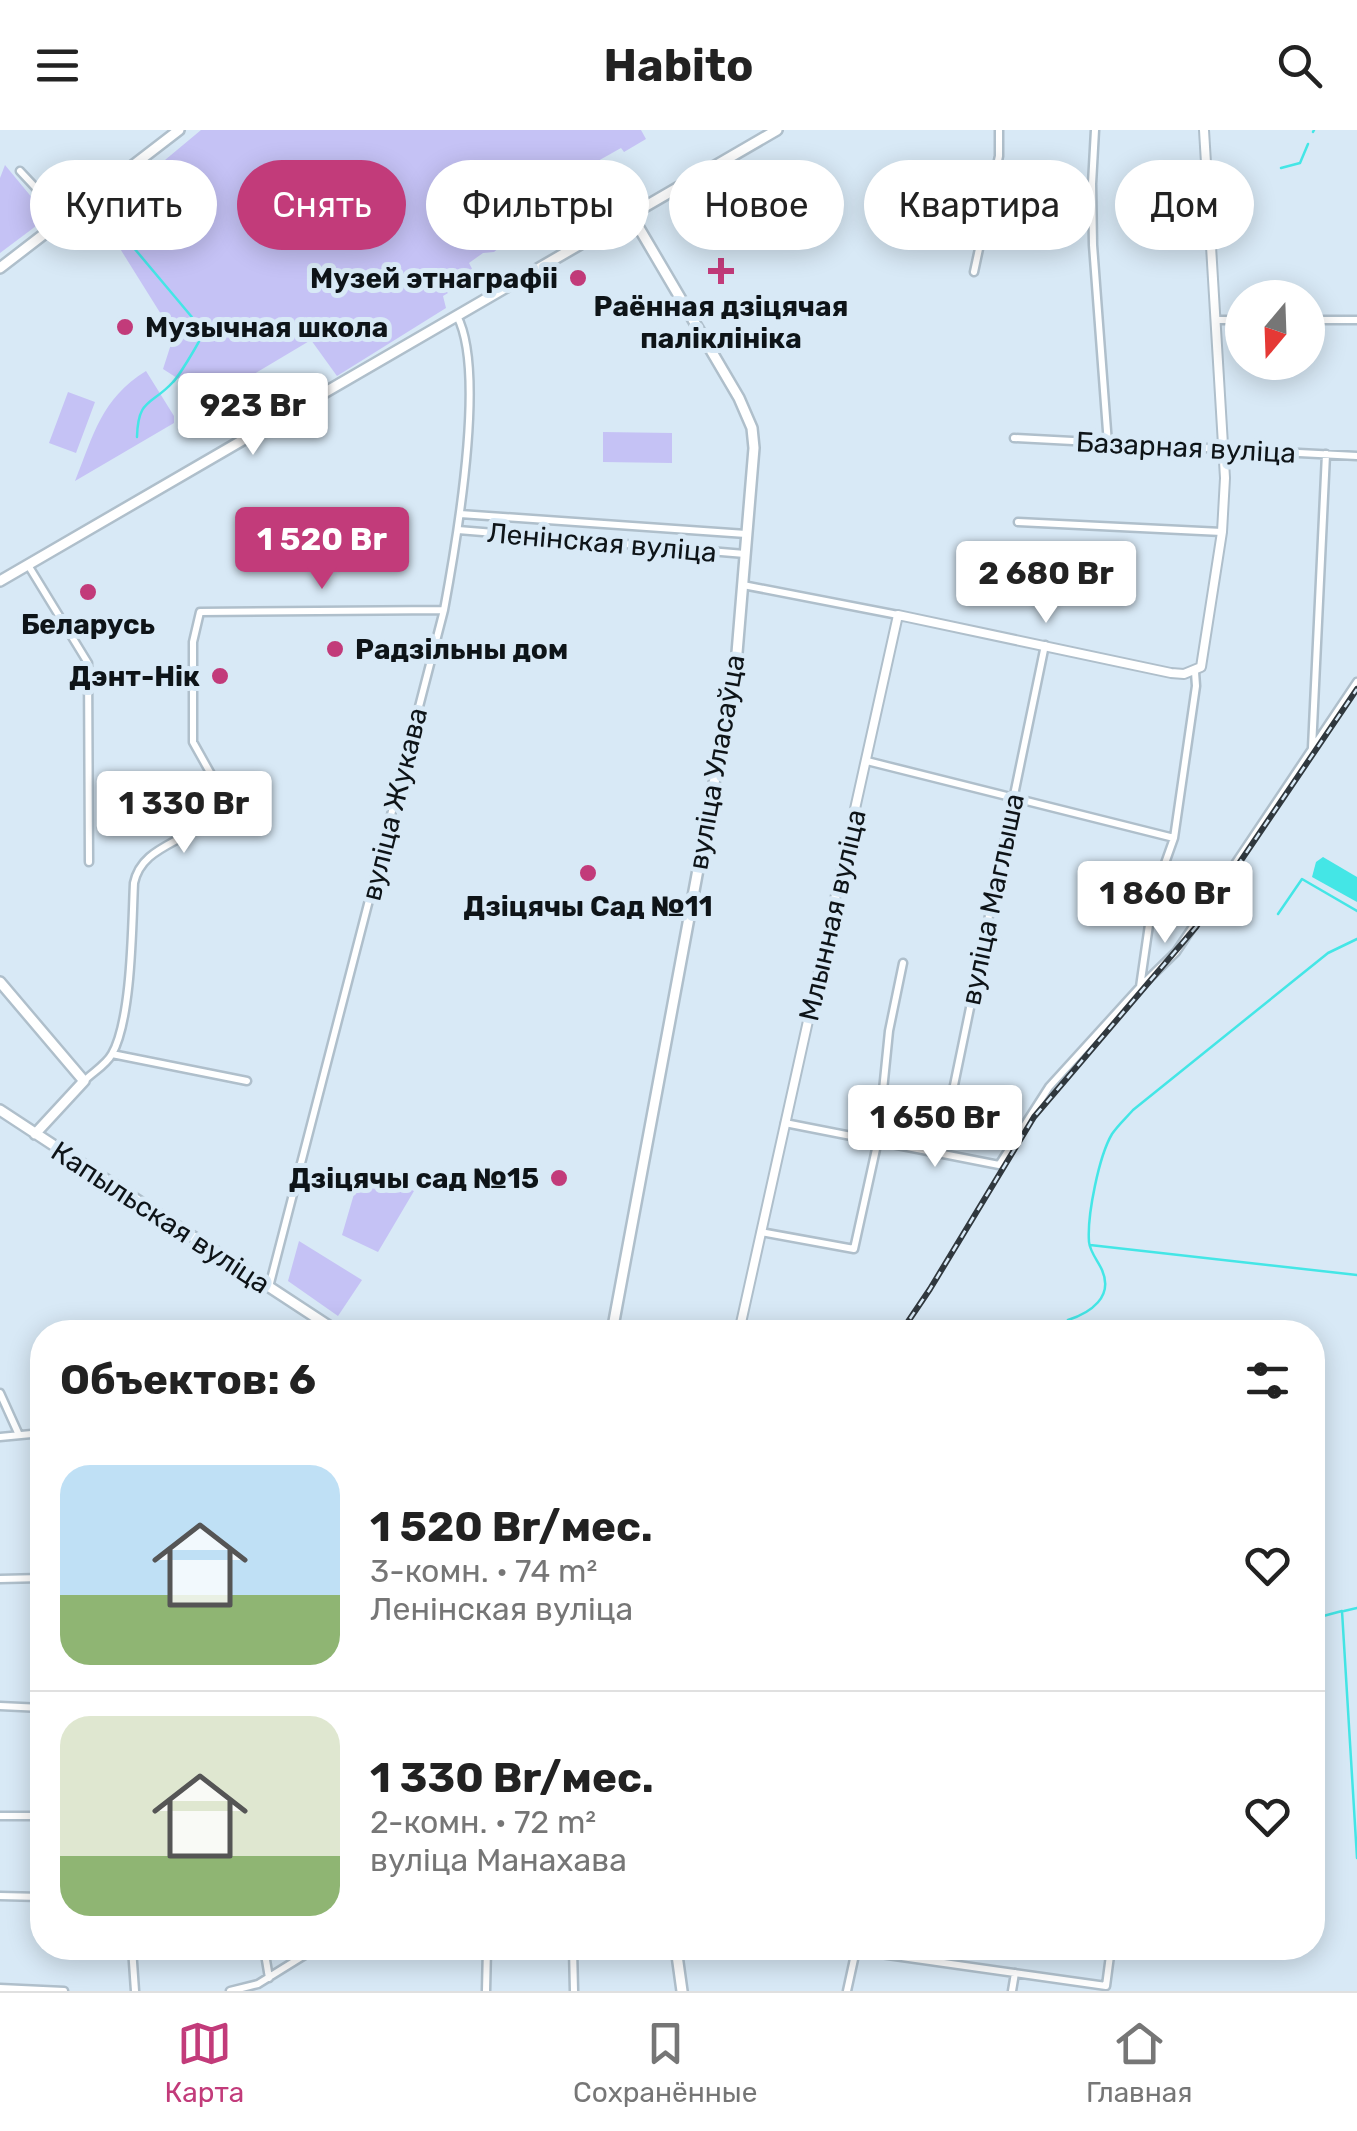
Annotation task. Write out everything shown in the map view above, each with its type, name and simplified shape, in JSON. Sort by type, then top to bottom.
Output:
[{"type":"main road","points":[[649,206],[777,130]]},
{"type":"main road","points":[[137,160],[172,132]]},
{"type":"main road","points":[[0,268],[30,245]]},
{"type":"main road","name":"вуліца Уласаўца","points":[[614,1320],[736,665],[754,448],[752,428],[739,398],[649,245]]},
{"type":"main road","points":[[0,581],[572,250]]},
{"type":"main road","points":[[0,982],[84,1081]]},
{"type":"main road","name":"Капыльская вуліца","points":[[35,1134],[84,1081]]},
{"type":"main road","name":"Капыльская вуліца","points":[[0,1110],[317,1320]]},
{"type":"main road","points":[[678,1960],[682,1991]]},
{"type":"street","points":[[974,272],[999,156],[999,130]]},
{"type":"street","points":[[1095,130],[1094,244],[1108,444]]},
{"type":"street","points":[[1140,987],[1153,897],[1174,838],[1195,672],[1203,658],[1222,532],[1225,448],[1204,130]]},
{"type":"street","points":[[20,170],[30,181]]},
{"type":"street","name":"вуліца Жукава","points":[[268,1288],[444,610],[460,514],[470,373],[466,341],[456,315]]},
{"type":"street","points":[[1216,320],[1225,320]]},
{"type":"street","points":[[1325,320],[1357,320]]},
{"type":"street","name":"Базарная вуліца","points":[[1014,438],[1357,456]]},
{"type":"street","points":[[1312,750],[1326,454]]},
{"type":"street","name":"Ленінская вуліца","points":[[460,514],[746,534]]},
{"type":"street","points":[[1018,522],[1222,532]]},
{"type":"street","name":"Ленінская вуліца","points":[[458,530],[745,554]]},
{"type":"street","points":[[28,565],[88,663],[89,862]]},
{"type":"street","points":[[743,585],[1171,673],[1195,672]]},
{"type":"street","points":[[84,1081],[112,1054],[126,995],[134,883],[139,866],[203,823],[221,792],[194,742],[193,642],[200,612],[444,610]]},
{"type":"street","name":"Млынная вуліца","points":[[743,1320],[898,614]]},
{"type":"street","name":"вуліца Маглыша","points":[[940,1152],[1045,646]]},
{"type":"street","points":[[784,1122],[999,1165],[1048,1087],[1176,952],[1357,682]]},
{"type":"street","points":[[868,761],[1174,838]]},
{"type":"street","points":[[761,1232],[854,1249],[878,1140],[889,1031],[903,963]]},
{"type":"street","points":[[112,1054],[247,1081]]},
{"type":"street","points":[[0,1393],[18,1435]]},
{"type":"street","points":[[0,1436],[30,1434]]},
{"type":"street","points":[[0,1578],[30,1578]]},
{"type":"street","points":[[0,1706],[30,1707]]},
{"type":"street","points":[[0,1816],[30,1816]]},
{"type":"street","points":[[0,1896],[30,1897]]},
{"type":"street","points":[[133,1960],[134,1991]]},
{"type":"street","points":[[266,1960],[269,1978]]},
{"type":"street","points":[[230,1991],[246,1989],[297,1960]]},
{"type":"street","points":[[486,1991],[487,1960]]},
{"type":"street","points":[[573,1960],[574,1991]]},
{"type":"street","points":[[847,1991],[854,1960]]},
{"type":"street","points":[[925,1960],[1106,1986],[1109,1960]]},
{"type":"street","points":[[1012,1991],[1015,1973]]},
{"type":"street","points":[[0,1988],[64,1991]]},
{"type":"shaded area","points":[[201,130],[641,130],[646,139],[600,160],[426,160],[426,250],[496,250],[483,253],[469,263],[480,284],[470,290],[460,280],[450,279],[446,283],[448,293],[443,296],[446,308],[337,376],[311,340],[222,393],[177,378],[163,369],[174,335],[121,250],[217,250],[217,160],[165,160]]},
{"type":"shaded area","points":[[5,165],[30,195],[30,230],[0,253],[0,178]]},
{"type":"shaded area","points":[[146,371],[174,416],[174,423],[75,481],[109,406]]},
{"type":"shaded area","points":[[68,392],[95,402],[76,453],[49,443]]},
{"type":"shaded area","points":[[603,432],[672,433],[672,463],[603,462]]},
{"type":"shaded area","points":[[1323,857],[1357,877],[1357,902],[1312,877],[1316,862]]},
{"type":"shaded area","points":[[361,1170],[414,1191],[378,1252],[342,1235]]},
{"type":"shaded area","points":[[299,1241],[362,1280],[338,1316],[288,1281]]},
{"type":"waterway","points":[[1281,168],[1300,163],[1308,144]]},
{"type":"waterway","points":[[136,250],[191,316],[202,335],[176,379],[143,409],[137,437]]},
{"type":"waterway","points":[[1278,914],[1302,879],[1357,911]]},
{"type":"waterway","points":[[1068,1320],[1098,1302],[1105,1288],[1102,1270],[1090,1246],[1089,1231],[1098,1171],[1114,1131],[1133,1110],[1328,953],[1357,939]]},
{"type":"waterway","points":[[1090,1245],[1357,1275]]},
{"type":"waterway","points":[[1344,1611],[1357,1608]]},
{"type":"waterway","points":[[1325,1616],[1342,1611],[1357,1858]]},
{"type":"railway","points":[[909,1320],[1034,1117],[1196,927],[1357,689]]},
{"type":"place","name":"Раённая дзіцячая паліклініка","points":[[721,271]]},
{"type":"place","name":"Музей этнаграфіі","points":[[578,278]]},
{"type":"place","name":"Музычная школа","points":[[125,327]]},
{"type":"place","name":"Беларусь","points":[[88,592]]},
{"type":"place","name":"Радзільны дом","points":[[335,649]]},
{"type":"place","name":"Дэнт-Нік","points":[[220,676]]},
{"type":"place","name":"Дзіцячы Сад №11","points":[[588,873]]},
{"type":"place","name":"Дзіцячы сад №15","points":[[559,1178]]}]
